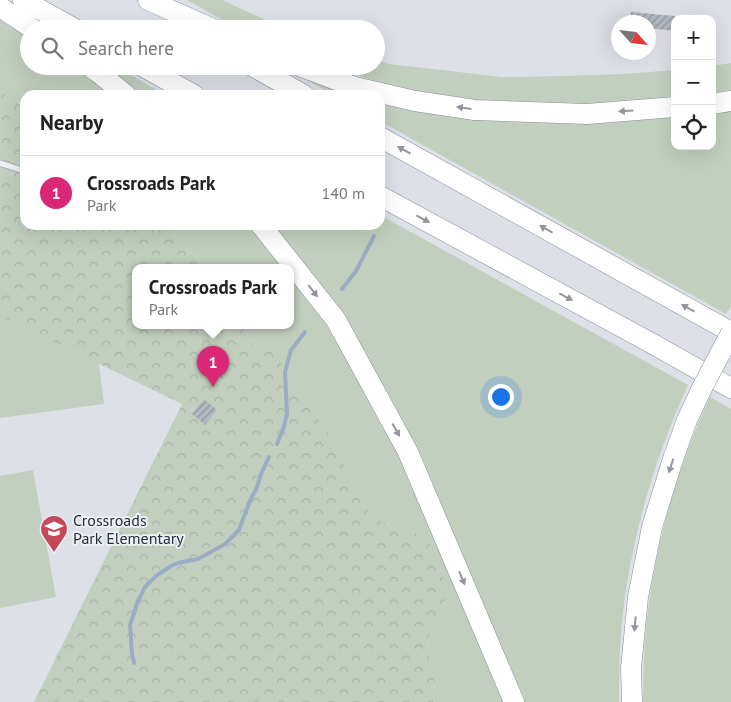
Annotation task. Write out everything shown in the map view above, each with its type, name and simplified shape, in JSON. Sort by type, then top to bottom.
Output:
[{"type":"highway","points":[[23,0],[59,20]]},
{"type":"highway","points":[[131,0],[168,20]]},
{"type":"highway","points":[[148,0],[194,20]]},
{"type":"highway","points":[[0,7],[20,20]]},
{"type":"highway","points":[[103,75],[120,90]]},
{"type":"highway","points":[[158,75],[185,90]]},
{"type":"highway","points":[[268,75],[295,90]]},
{"type":"highway","points":[[323,75],[367,90]]},
{"type":"highway","points":[[385,94],[415,102],[475,110],[587,114],[671,108]]},
{"type":"highway","points":[[716,103],[731,101]]},
{"type":"highway","points":[[385,140],[731,332],[687,420],[652,527],[638,597],[631,668],[632,702]]},
{"type":"highway","points":[[385,199],[654,344],[731,388]]},
{"type":"highway","points":[[265,230],[292,264]]},
{"type":"highway","points":[[294,267],[336,320],[408,452],[514,702]]},
{"type":"lane","points":[[0,164],[20,170]]},
{"type":"green space","points":[[187,0],[222,0],[265,20],[223,20]]},
{"type":"green space","points":[[0,14],[20,26],[20,75],[90,75],[111,90],[20,90],[20,104],[0,91]]},
{"type":"green space","points":[[385,62],[502,77],[623,74],[671,70],[671,99],[594,106],[502,103],[435,96],[395,87],[357,75],[385,75]]},
{"type":"green space","points":[[731,63],[731,92],[716,94],[716,65]]},
{"type":"green space","points":[[116,75],[131,75],[156,90],[135,90]]},
{"type":"green space","points":[[297,75],[303,75],[347,90],[325,90]]},
{"type":"green space","points":[[0,91],[20,104],[20,230],[171,230],[202,264],[132,264],[132,329],[244,329],[258,351],[272,349],[301,396],[326,429],[357,495],[373,517],[394,529],[416,533],[435,548],[443,572],[445,602],[434,622],[427,643],[435,682],[433,702],[34,702],[182,404],[0,316]]},
{"type":"green space","points":[[385,99],[671,115],[671,150],[716,150],[716,110],[731,108],[731,306],[726,314],[385,124]]},
{"type":"green space","points":[[385,218],[688,385],[659,457],[637,533],[623,613],[619,702],[523,702],[405,425],[361,345],[277,230],[385,230]]},
{"type":"green space","points":[[171,230],[256,230],[286,264],[202,264]]},
{"type":"green space","points":[[294,274],[317,308],[409,466],[507,702],[433,702],[435,682],[427,643],[434,622],[445,602],[416,533],[394,529],[373,517],[357,495],[326,429],[301,396],[258,351],[244,329],[294,329]]},
{"type":"green space","points":[[88,276],[104,404],[0,418],[0,287]]},
{"type":"green space","points":[[710,397],[731,409],[731,702],[643,702],[646,626],[661,538],[677,480]]},
{"type":"green space","points":[[33,470],[56,597],[0,608],[0,476]]},
{"type":"building","points":[[631,12],[671,16],[671,31],[656,29],[656,15],[631,15]]},
{"type":"building","points":[[204,399],[217,410],[205,425],[192,414]]},
{"type":"waterway","points":[[342,289],[356,271],[374,236]]},
{"type":"waterway","points":[[277,444],[287,414],[285,372],[291,350],[305,332]]},
{"type":"waterway","points":[[134,663],[130,625],[145,587],[156,576],[171,566],[198,559],[225,544],[239,530],[269,457]]},
{"type":"place","name":"Crossroads Park","points":[[213,387]]},
{"type":"place","name":"Crossroads Park Elementary","points":[[54,553]]}]
